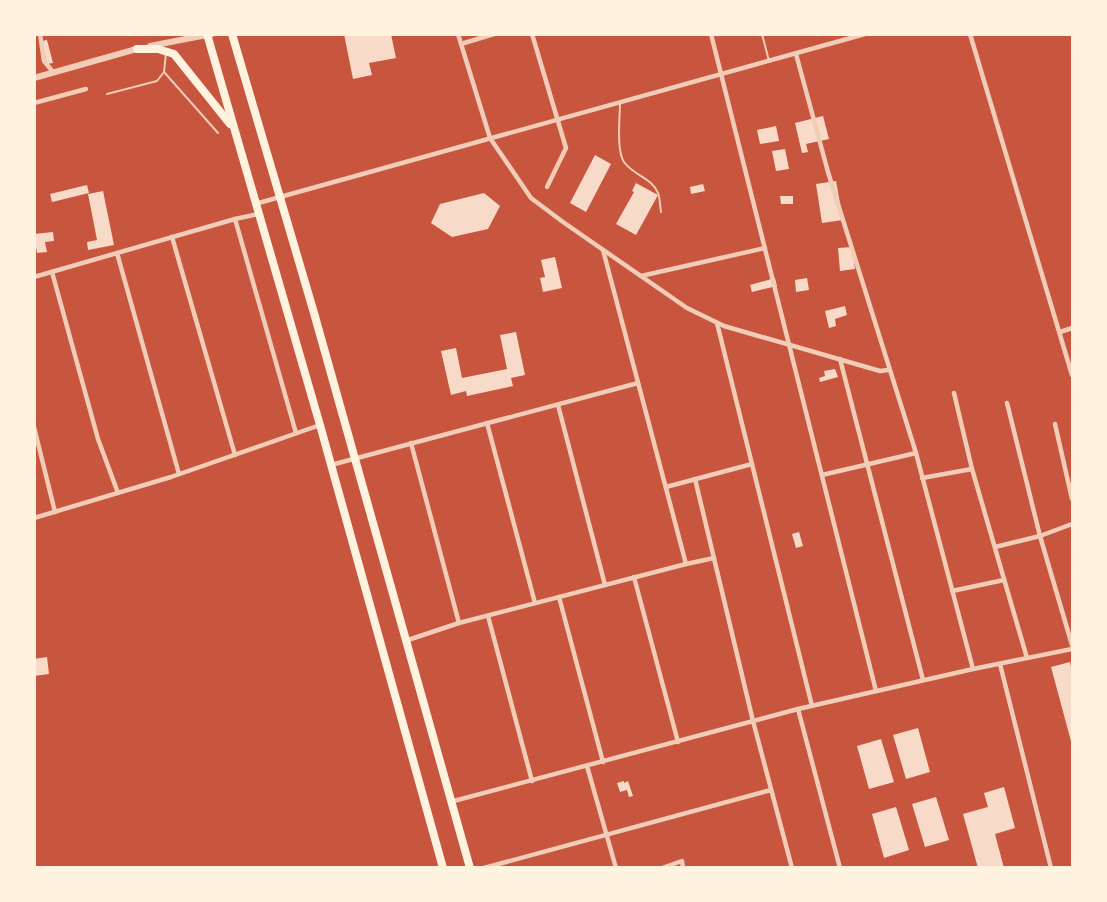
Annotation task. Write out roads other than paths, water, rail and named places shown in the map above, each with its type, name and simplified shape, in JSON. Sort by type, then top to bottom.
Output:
[{"type":"main road","points":[[232,34],[314,313],[470,867]]},
{"type":"main road","points":[[208,35],[443,867]]},
{"type":"main road","points":[[137,49],[166,51],[174,54],[233,128]]},
{"type":"street","points":[[40,34],[44,61],[53,72]]},
{"type":"street","points":[[458,34],[490,138],[531,198],[687,308],[717,323],[880,371],[888,370]]},
{"type":"street","points":[[460,44],[494,34]]},
{"type":"street","points":[[532,34],[566,148],[547,187]]},
{"type":"street","points":[[711,34],[876,691]]},
{"type":"street","points":[[255,204],[865,34]]},
{"type":"street","points":[[970,34],[1072,375]]},
{"type":"street","points":[[34,78],[137,49],[208,35]]},
{"type":"street","points":[[796,54],[828,172],[888,370],[916,453],[973,669]]},
{"type":"street","points":[[34,103],[86,89]]},
{"type":"street","points":[[34,277],[258,214]]},
{"type":"street","points":[[235,219],[296,433]]},
{"type":"street","points":[[172,237],[235,455]]},
{"type":"street","points":[[641,276],[765,248]]},
{"type":"street","points":[[603,249],[686,564]]},
{"type":"street","points":[[117,253],[179,474]]},
{"type":"street","points":[[52,272],[98,439],[118,494]]},
{"type":"street","points":[[717,323],[812,706]]},
{"type":"street","points":[[1060,332],[1072,328]]},
{"type":"street","points":[[840,358],[923,680]]},
{"type":"street","points":[[331,465],[638,383]]},
{"type":"street","points":[[954,393],[972,469],[1028,658]]},
{"type":"street","points":[[450,802],[798,709],[1072,647],[1040,536],[1007,403]]},
{"type":"street","points":[[558,405],[605,585]]},
{"type":"street","points":[[487,423],[535,603]]},
{"type":"street","points":[[1055,424],[1072,499]]},
{"type":"street","points":[[34,518],[118,494],[320,425]]},
{"type":"street","points":[[34,427],[55,512]]},
{"type":"street","points":[[411,443],[459,623]]},
{"type":"street","points":[[822,476],[916,453]]},
{"type":"street","points":[[666,487],[752,464]]},
{"type":"street","points":[[922,478],[972,469]]},
{"type":"street","points":[[695,479],[790,867]]},
{"type":"street","points":[[995,547],[1040,536],[1072,524]]},
{"type":"street","points":[[405,641],[459,623],[714,558]]},
{"type":"street","points":[[634,577],[678,742]]},
{"type":"street","points":[[952,591],[1004,580]]},
{"type":"street","points":[[559,597],[603,762]]},
{"type":"street","points":[[488,616],[532,781]]},
{"type":"street","points":[[1000,664],[1051,867]]},
{"type":"street","points":[[798,709],[840,867]]},
{"type":"street","points":[[587,766],[616,867]]},
{"type":"street","points":[[484,867],[771,790]]},
{"type":"street","points":[[662,867],[682,861],[683,867]]},
{"type":"lane","points":[[762,34],[769,61]]},
{"type":"lane","points":[[108,94],[157,81],[164,72],[166,51]]},
{"type":"lane","points":[[164,72],[218,133]]},
{"type":"lane","points":[[620,102],[622,160],[631,171],[651,183],[658,193],[661,212]]}]
